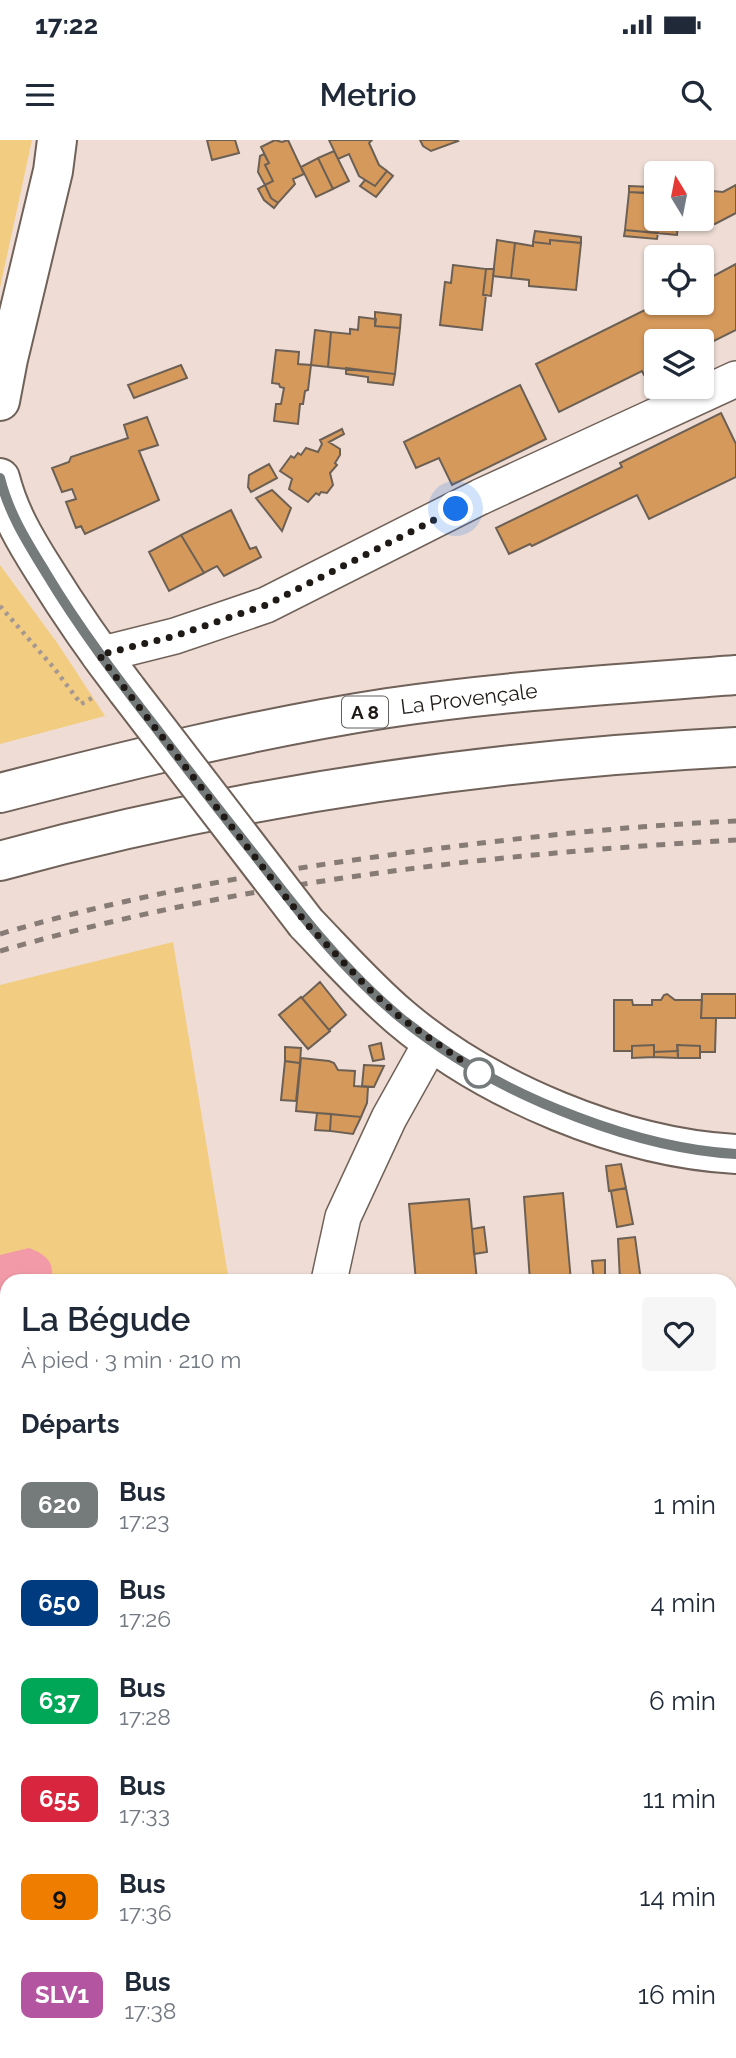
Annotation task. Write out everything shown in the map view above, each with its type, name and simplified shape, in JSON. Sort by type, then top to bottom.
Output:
[{"type":"main road","points":[[0,401],[10,346],[53,171],[57,140]]},
{"type":"main road","points":[[0,478],[6,503],[19,529],[116,676],[306,923],[368,988],[432,1041],[481,1074],[542,1104],[602,1127],[711,1152],[736,1154]]},
{"type":"main road","name":"La Provençale","points":[[0,793],[242,733],[389,708],[560,688],[736,675]]},
{"type":"main road","points":[[0,861],[91,836],[239,804],[378,781],[568,760],[736,747]]},
{"type":"street","points":[[116,676],[175,636],[266,605],[480,497],[736,379]]},
{"type":"street","points":[[331,1274],[343,1217],[389,1118],[432,1041]]},
{"type":"path","points":[[0,606],[54,668],[81,704],[116,676]]},
{"type":"shaded area","points":[[0,140],[32,140],[0,288]]},
{"type":"shaded area","points":[[0,565],[58,644],[105,716],[0,744]]},
{"type":"shaded area","points":[[173,942],[228,1274],[0,1274],[0,985]]},
{"type":"shaded area","points":[[29,1248],[48,1260],[52,1274],[0,1274],[0,1255]]},
{"type":"building","points":[[207,140],[235,140],[239,153],[212,160]]},
{"type":"building","points":[[275,140],[288,140],[304,174],[293,179],[295,184],[278,203],[271,198],[265,185],[273,181],[265,165],[269,163],[261,147]]},
{"type":"building","points":[[329,140],[372,140],[369,143],[379,165],[387,171],[375,186],[359,176],[349,154],[338,159]]},
{"type":"building","points":[[420,140],[458,141],[431,151],[423,146]]},
{"type":"building","points":[[334,151],[349,181],[333,189],[318,158]]},
{"type":"building","points":[[264,154],[269,163],[265,165],[273,181],[265,185],[258,172],[260,156]]},
{"type":"building","points":[[318,158],[333,189],[316,197],[301,167]]},
{"type":"building","points":[[387,171],[393,176],[376,197],[360,186],[365,180],[375,186]]},
{"type":"building","points":[[265,185],[271,198],[278,203],[274,208],[264,200],[258,189]]},
{"type":"building","points":[[736,185],[736,213],[714,224],[714,191],[723,192]]},
{"type":"building","points":[[629,186],[644,187],[644,193],[629,192]]},
{"type":"building","points":[[629,192],[644,193],[644,231],[677,231],[677,235],[625,230]]},
{"type":"building","points":[[625,230],[658,233],[657,239],[624,236]]},
{"type":"building","points":[[535,231],[581,237],[581,243],[550,240],[550,244],[533,242]]},
{"type":"building","points":[[497,240],[515,243],[511,278],[493,276]]},
{"type":"building","points":[[550,240],[581,243],[576,290],[529,286],[529,280],[511,278],[515,243],[533,246],[533,242],[550,244]]},
{"type":"building","points":[[736,264],[736,330],[714,341],[714,329],[644,329],[644,375],[642,371],[559,412],[536,364],[644,310],[644,315],[714,315],[714,276]]},
{"type":"building","points":[[453,265],[486,269],[482,330],[440,325],[445,282],[451,283]]},
{"type":"building","points":[[486,269],[494,269],[491,296],[483,295]]},
{"type":"building","points":[[375,312],[401,315],[400,328],[375,326]]},
{"type":"building","points":[[359,317],[376,319],[375,326],[400,328],[395,374],[328,367],[331,332],[350,334],[350,329],[358,330]]},
{"type":"building","points":[[315,330],[331,332],[328,367],[311,365]]},
{"type":"building","points":[[276,350],[299,352],[298,364],[311,365],[308,390],[305,391],[303,404],[300,404],[298,424],[274,421],[276,404],[281,404],[284,388],[272,383]]},
{"type":"building","points":[[181,365],[187,378],[134,398],[128,385]]},
{"type":"building","points":[[346,368],[395,374],[393,385],[368,382],[368,377],[346,374]]},
{"type":"building","points":[[520,385],[546,439],[452,485],[439,458],[416,468],[404,442]]},
{"type":"building","points":[[721,413],[736,444],[736,477],[649,519],[637,495],[532,546],[530,544],[509,554],[496,528],[622,467],[620,463]]},
{"type":"building","points":[[147,417],[158,445],[139,451],[159,500],[85,534],[81,526],[76,528],[66,502],[76,499],[72,489],[62,492],[52,468],[69,462],[71,457],[128,438],[124,425]]},
{"type":"building","points":[[342,429],[344,434],[329,442],[340,449],[335,463],[337,465],[330,473],[333,485],[327,493],[316,493],[308,502],[289,489],[292,479],[280,471],[291,456],[294,458],[298,453],[301,455],[306,448],[318,452],[322,444],[320,440]]},
{"type":"building","points":[[269,464],[277,478],[251,492],[248,487],[249,475]]},
{"type":"building","points":[[272,490],[291,508],[282,531],[256,498]]},
{"type":"building","points":[[231,510],[250,549],[256,547],[261,557],[224,576],[217,566],[204,573],[181,535]]},
{"type":"building","points":[[181,535],[204,573],[169,591],[149,552]]},
{"type":"building","points":[[320,982],[346,1015],[329,1030],[302,998]]},
{"type":"building","points":[[667,994],[675,1000],[702,1000],[701,1018],[716,1018],[715,1052],[700,1052],[700,1046],[677,1045],[678,1051],[654,1052],[654,1045],[632,1046],[632,1051],[614,1051],[614,1000],[632,1000],[633,1005],[652,1005],[652,1000],[661,1000]]},
{"type":"building","points":[[702,994],[736,994],[736,1018],[701,1018]]},
{"type":"building","points":[[301,997],[330,1031],[308,1049],[279,1015]]},
{"type":"building","points":[[381,1043],[384,1059],[373,1061],[369,1046]]},
{"type":"building","points":[[654,1045],[654,1057],[632,1058],[632,1046]]},
{"type":"building","points":[[677,1045],[700,1046],[700,1058],[678,1058]]},
{"type":"building","points":[[285,1047],[301,1048],[300,1063],[285,1061]]},
{"type":"building","points":[[678,1051],[678,1058],[654,1057],[654,1052]]},
{"type":"building","points":[[301,1058],[329,1061],[334,1063],[338,1070],[355,1071],[354,1086],[368,1087],[367,1103],[361,1117],[296,1111]]},
{"type":"building","points":[[285,1061],[300,1063],[296,1101],[281,1100]]},
{"type":"building","points":[[364,1065],[384,1066],[374,1087],[362,1086]]},
{"type":"building","points":[[317,1113],[331,1114],[330,1131],[315,1130]]},
{"type":"building","points":[[331,1114],[361,1117],[353,1134],[330,1131]]},
{"type":"building","points":[[621,1164],[626,1188],[609,1191],[606,1166]]},
{"type":"building","points":[[626,1188],[633,1224],[617,1227],[611,1191]]},
{"type":"building","points":[[563,1193],[570,1274],[530,1274],[524,1197]]},
{"type":"building","points":[[469,1199],[476,1274],[415,1274],[409,1204]]},
{"type":"building","points":[[484,1227],[487,1252],[474,1254],[472,1229]]},
{"type":"building","points":[[635,1237],[640,1274],[620,1274],[618,1239]]},
{"type":"building","points":[[605,1260],[605,1274],[593,1274],[592,1261]]},
{"type":"railway","points":[[0,934],[150,896],[302,868],[529,838],[736,821]]},
{"type":"railway","points":[[0,951],[181,907],[365,875],[550,854],[736,840]]},
{"type":"bus line","name":"620","points":[[0,478],[6,503],[19,529],[99,655],[306,923],[368,988],[402,1019],[458,1059],[481,1074],[542,1104],[602,1127],[711,1152],[736,1154]]},
{"type":"route","points":[[456,509],[266,605],[175,636],[99,655],[306,923],[368,988],[402,1019],[481,1074],[479,1073]]}]
